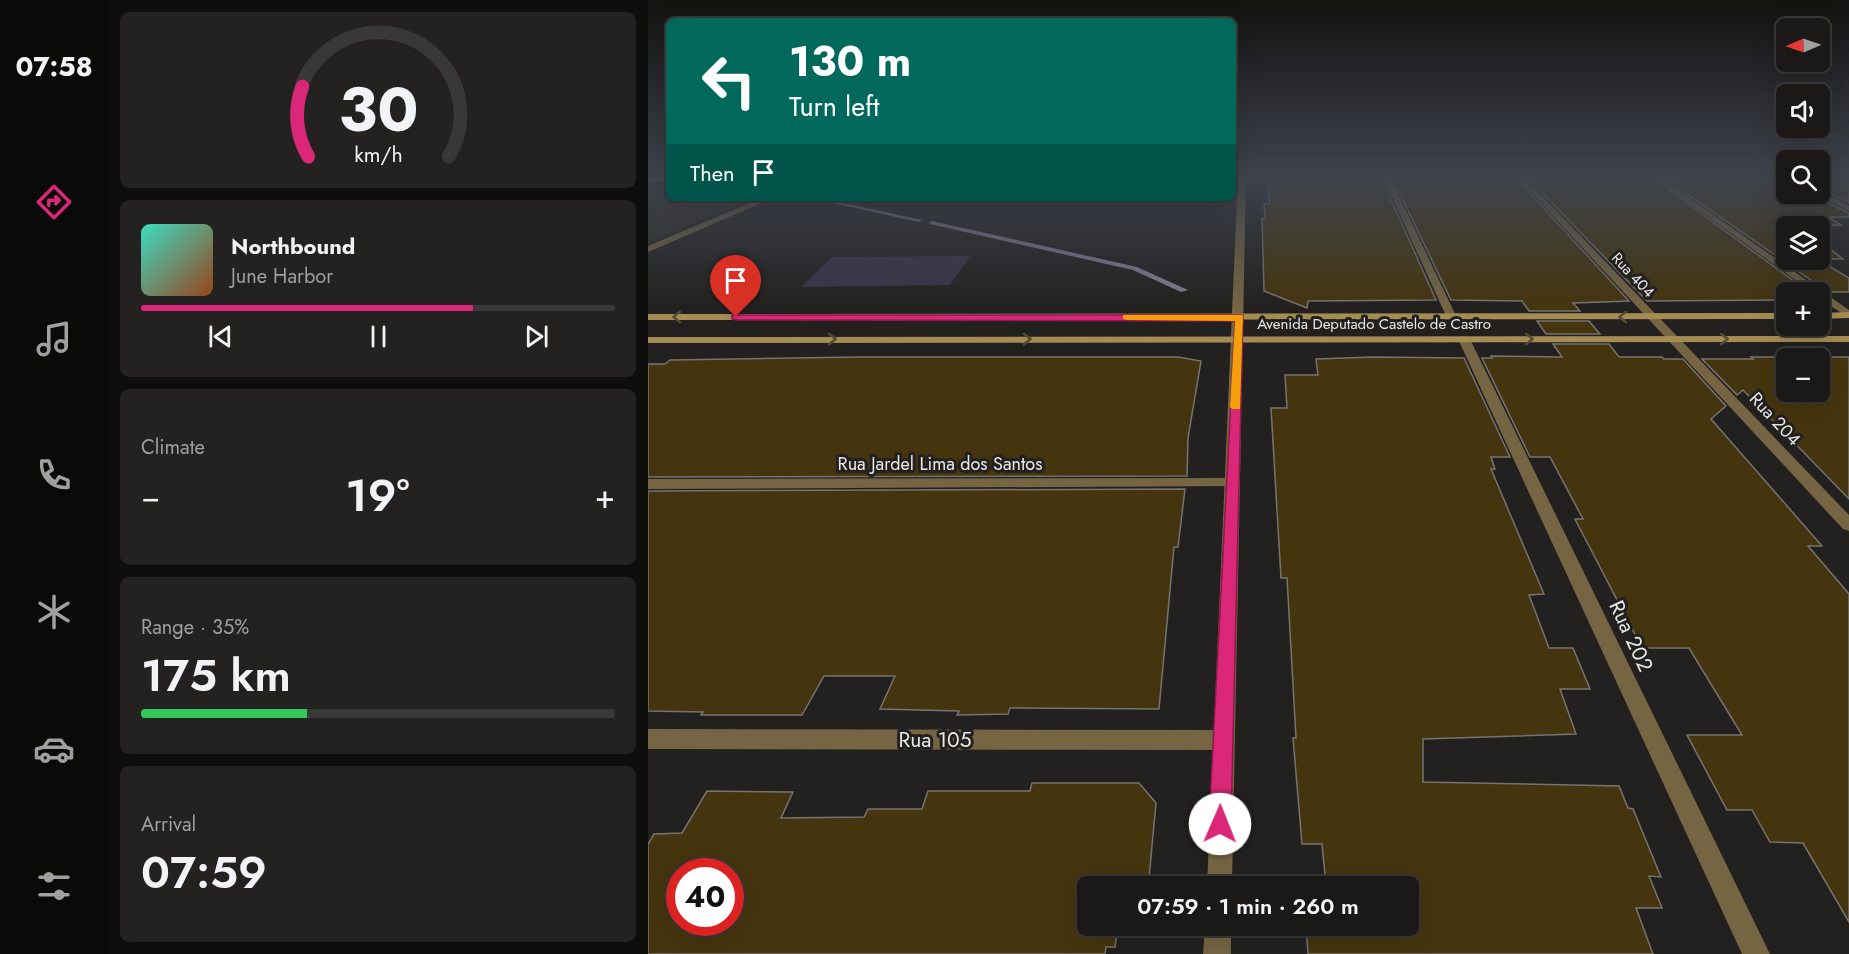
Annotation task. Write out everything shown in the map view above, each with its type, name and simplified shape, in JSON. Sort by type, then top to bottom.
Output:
[{"type":"main road","points":[[1830,316],[1849,315]]},
{"type":"main road","name":"Avenida Deputado Castelo de Castro","points":[[648,317],[1776,316]]},
{"type":"main road","points":[[800,339],[824,317]]},
{"type":"main road","points":[[866,339],[884,317]]},
{"type":"main road","name":"Avenida Deputado Castelo de Castro","points":[[648,340],[1849,339]]},
{"type":"street","points":[[648,249],[716,220]]},
{"type":"street","points":[[1219,876],[1221,740],[1240,318],[1241,220]]},
{"type":"street","points":[[1406,220],[1452,318]]},
{"type":"street","name":"Rua 404","points":[[1560,220],[1675,339]]},
{"type":"street","points":[[1716,220],[1804,282]]},
{"type":"street","points":[[1830,301],[1849,315]]},
{"type":"street","name":"Rua 202","points":[[1464,339],[1756,954]]},
{"type":"street","name":"Rua 204","points":[[1675,339],[1849,525]]},
{"type":"street","name":"Rua Jardel Lima dos Santos","points":[[648,484],[1232,483]]},
{"type":"street","name":"Rua 105","points":[[648,739],[1221,740]]},
{"type":"street","points":[[1217,954],[1218,936]]},
{"type":"shaded area","points":[[648,220],[703,220],[648,243]]},
{"type":"shaded area","points":[[970,256],[950,285],[801,287],[832,257]]},
{"type":"building","points":[[1262,220],[1400,220],[1436,300],[1308,301],[1307,308],[1264,291]]},
{"type":"building","points":[[1412,220],[1554,220],[1629,301],[1573,303],[1580,311],[1529,311],[1522,301],[1451,300]]},
{"type":"building","points":[[1568,220],[1709,220],[1795,282],[1776,282],[1776,300],[1647,301]]},
{"type":"building","points":[[1724,220],[1776,220],[1776,256]]},
{"type":"building","points":[[1830,220],[1832,220],[1841,225],[1830,225]]},
{"type":"building","points":[[1830,249],[1843,259],[1830,259]]},
{"type":"building","points":[[1830,267],[1849,278],[1849,292],[1830,292],[1830,282],[1814,282],[1796,270],[1830,270]]},
{"type":"building","points":[[1537,321],[1589,321],[1600,334],[1546,334]]},
{"type":"building","points":[[1553,344],[1609,344],[1619,357],[1683,359],[1726,406],[1711,419],[1822,546],[1808,546],[1849,594],[1849,922],[1803,843],[1770,842],[1752,810],[1727,810],[1687,735],[1742,735],[1689,648],[1642,648],[1575,519],[1583,519],[1550,457],[1530,457],[1482,358],[1492,358],[1491,356],[1562,357]]},
{"type":"building","points":[[858,357],[1178,357],[1201,361],[1188,438],[1187,476],[648,477],[648,364],[665,364],[670,360]]},
{"type":"building","points":[[1776,357],[1776,402],[1830,402],[1830,357],[1849,357],[1849,499],[1743,390],[1737,395],[1702,359]]},
{"type":"building","points":[[1464,358],[1510,457],[1491,457],[1495,469],[1491,469],[1544,594],[1529,595],[1549,648],[1573,648],[1590,689],[1560,689],[1576,734],[1423,739],[1423,782],[1619,786],[1628,808],[1633,809],[1661,877],[1649,876],[1662,908],[1636,908],[1653,954],[1308,954],[1307,936],[1419,936],[1419,876],[1325,876],[1322,844],[1302,844],[1293,738],[1296,738],[1287,578],[1281,578],[1271,408],[1287,408],[1285,375],[1318,375],[1316,359]]},
{"type":"building","points":[[1185,489],[1178,547],[1174,547],[1159,709],[1010,708],[1008,714],[957,715],[959,711],[880,709],[895,676],[824,676],[802,715],[701,715],[703,712],[648,711],[648,491]]},
{"type":"building","points":[[1032,783],[1139,783],[1156,803],[1149,876],[1077,876],[1077,936],[1117,936],[1115,947],[1106,947],[1105,954],[648,954],[648,844],[654,834],[682,833],[707,791],[793,792],[781,818],[864,817],[868,809],[922,809],[928,791],[1030,791]]},
{"type":"waterway","points":[[932,223],[1135,268],[1184,290]]},
{"type":"slow traffic","points":[[1127,317],[1240,318],[1236,407]]},
{"type":"route","points":[[736,317],[1240,318],[1222,717],[1220,824]]}]
